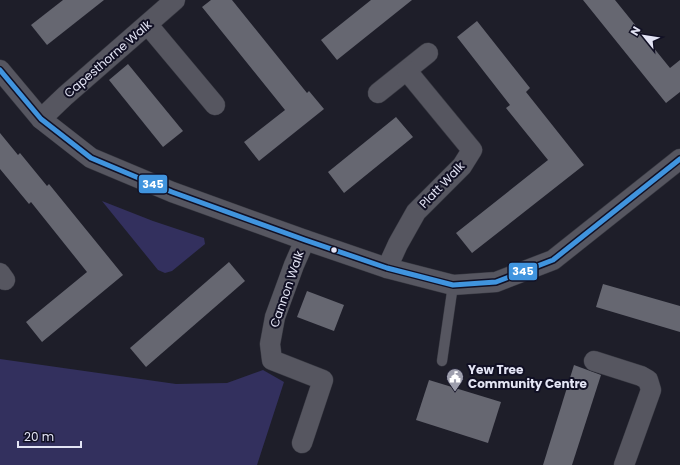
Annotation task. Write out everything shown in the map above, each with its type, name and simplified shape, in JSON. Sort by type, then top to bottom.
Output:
[{"type":"street","name":"Capesthorne Walk","points":[[41,119],[65,96],[175,0]]},
{"type":"street","points":[[148,25],[215,105]]},
{"type":"street","points":[[378,93],[428,53]]},
{"type":"street","points":[[0,70],[41,119],[91,158],[172,192],[305,240],[387,268],[452,285],[496,282],[553,260],[680,159]]},
{"type":"street","name":"Platt Walk","points":[[387,268],[398,244],[416,212],[462,166],[472,150],[407,70]]},
{"type":"street","name":"Cannon Walk","points":[[302,444],[323,380],[272,360],[270,344],[275,317],[305,240]]},
{"type":"street","points":[[594,361],[641,376],[648,380],[651,390],[624,465]]},
{"type":"lane","points":[[442,361],[452,285]]},
{"type":"shaded area","points":[[102,201],[153,221],[204,238],[205,244],[172,271],[165,273],[158,270]]},
{"type":"shaded area","points":[[0,359],[176,384],[227,383],[263,370],[284,382],[257,465],[0,465]]},
{"type":"building","points":[[63,0],[104,0],[47,45],[31,25]]},
{"type":"building","points":[[211,0],[232,0],[307,93],[309,91],[324,109],[259,161],[244,142],[285,110],[202,7]]},
{"type":"building","points":[[371,0],[412,0],[337,60],[321,40]]},
{"type":"building","points":[[583,0],[615,0],[670,68],[680,60],[680,92],[666,103]]},
{"type":"building","points":[[477,21],[530,88],[526,92],[584,165],[472,253],[456,233],[548,160],[506,108],[510,105],[457,37]]},
{"type":"building","points":[[128,64],[183,131],[163,147],[109,80]]},
{"type":"building","points":[[396,117],[413,137],[344,193],[328,172]]},
{"type":"building","points":[[0,133],[18,155],[20,153],[47,186],[49,184],[123,275],[42,342],[26,322],[87,272],[31,202],[29,204],[0,169]]},
{"type":"building","points":[[229,262],[245,281],[146,367],[130,348]]},
{"type":"building","points":[[603,284],[680,306],[680,332],[596,307]]},
{"type":"building","points":[[307,291],[344,305],[334,331],[297,317]]},
{"type":"building","points":[[574,365],[601,375],[572,465],[543,465]]},
{"type":"building","points":[[429,380],[501,402],[488,443],[416,420]]},
{"type":"transit line","name":"345","points":[[0,70],[41,119],[91,158],[172,192],[305,240],[387,268],[453,285],[496,282],[553,260],[680,159]]},
{"type":"place","name":"Yew Tree Community Centre","points":[[455,392]]}]
